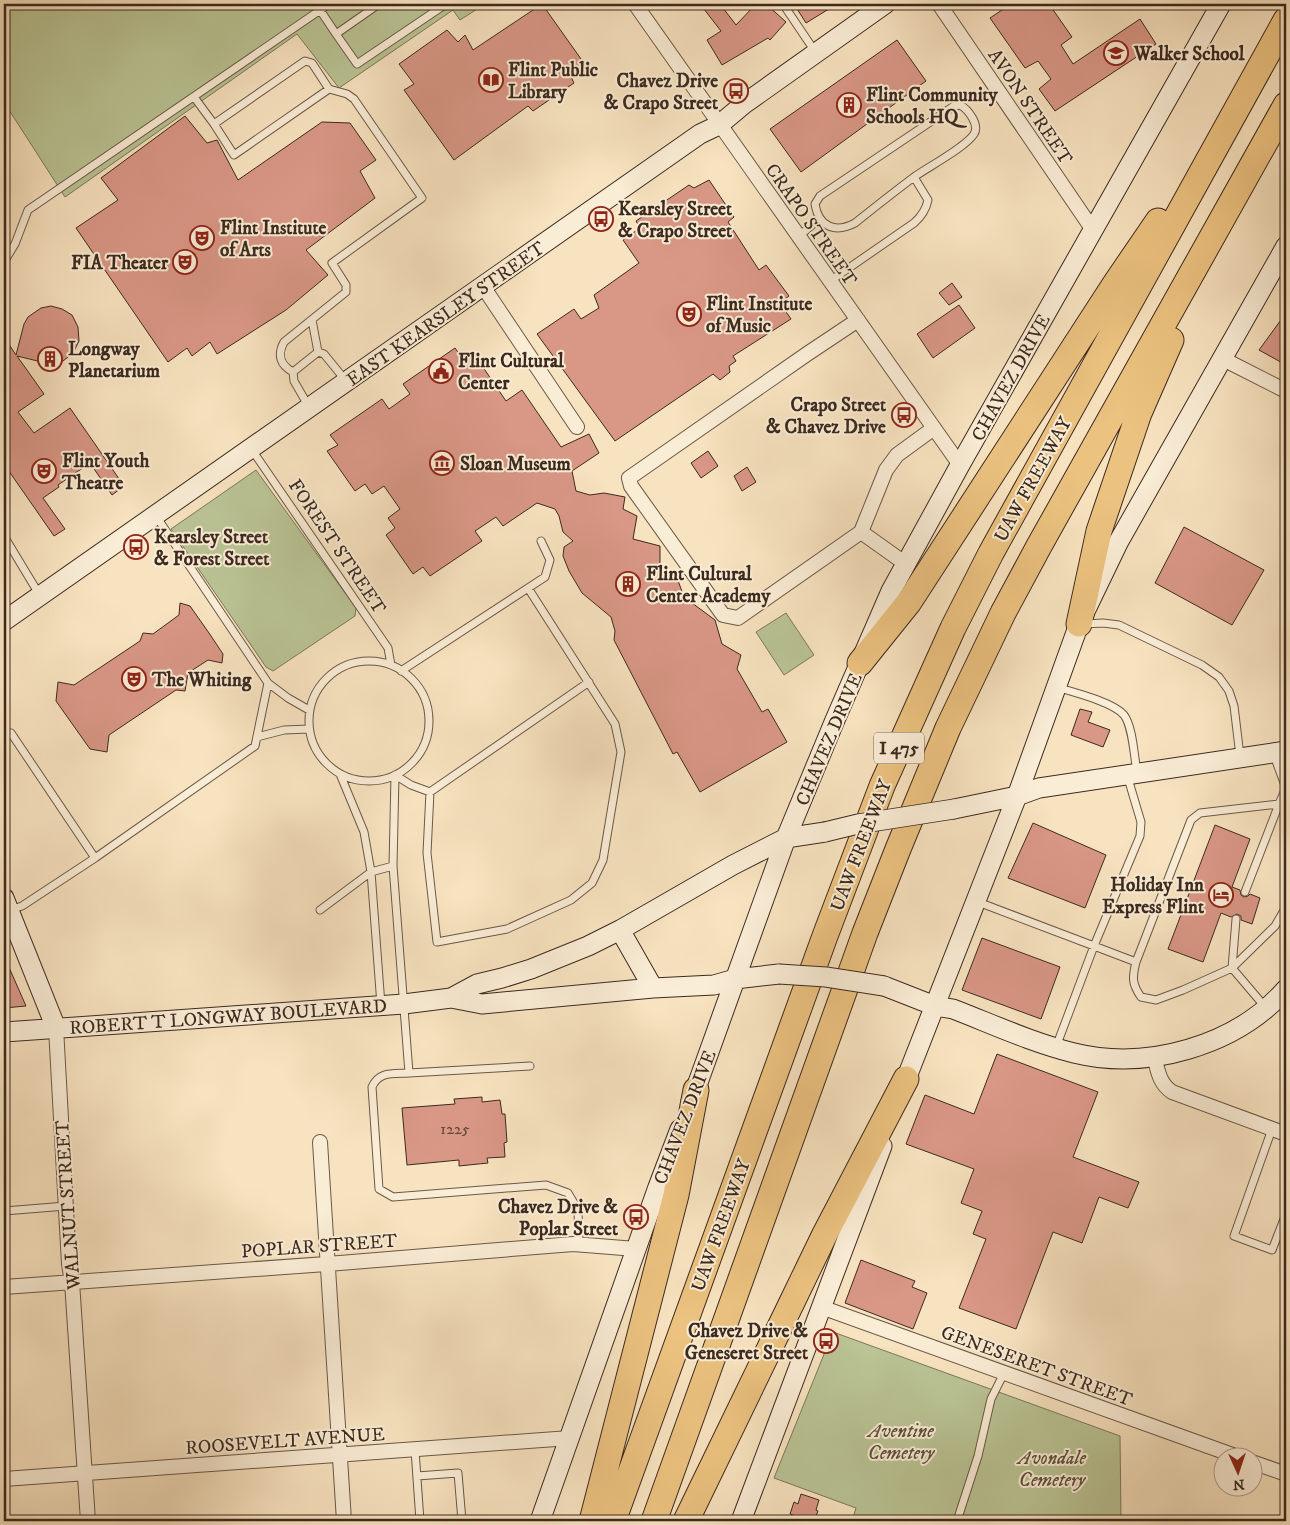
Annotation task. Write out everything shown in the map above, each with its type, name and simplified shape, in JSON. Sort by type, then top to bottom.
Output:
[{"type":"highway","name":"UAW FREEWAY","points":[[613,1521],[825,936],[882,786],[953,628],[991,553],[1286,20]]},
{"type":"highway","points":[[860,663],[909,602],[1115,284],[1246,93]]},
{"type":"highway","name":"UAW FREEWAY","points":[[654,1521],[865,933],[928,772],[1003,613],[1286,105]]},
{"type":"highway","points":[[1078,624],[1099,531],[1142,406],[1250,171]]},
{"type":"highway","points":[[686,1521],[825,1234],[906,1080]]},
{"type":"highway","points":[[592,1521],[676,1195],[696,1090]]},
{"type":"main road","name":"EAST KEARSLEY STREET","points":[[4,622],[482,285],[700,134],[719,125],[744,104],[885,4]]},
{"type":"main road","name":"CHAVEZ DRIVE","points":[[540,1521],[636,1249],[696,1090],[786,838],[891,591],[960,465],[1221,4]]},
{"type":"main road","points":[[741,1521],[906,1080],[1017,796],[1078,624],[1119,541],[1286,246]]},
{"type":"main road","name":"ROBERT T LONGWAY BOULEVARD","points":[[452,998],[477,984],[502,978],[561,958],[620,930],[733,865],[786,838],[1017,796],[1039,788],[1280,752]]},
{"type":"main road","name":"WALNUT STREET","points":[[5,906],[56,1028]]},
{"type":"main road","points":[[620,930],[654,988]]},
{"type":"main road","name":"ROBERT T LONGWAY BOULEVARD","points":[[4,1032],[404,1004],[452,998],[482,1004],[654,988],[714,985],[735,979],[778,974],[826,977],[884,986],[935,1006],[953,1009],[1056,1048],[1097,1057],[1135,1059],[1192,1048],[1214,1040],[1235,1030],[1266,1008],[1286,989]]},
{"type":"street","name":"CRAPO STREET","points":[[634,4],[960,465]]},
{"type":"street","name":"AVON STREET","points":[[939,4],[1093,230]]},
{"type":"street","points":[[482,285],[577,427]]},
{"type":"street","points":[[858,320],[806,354],[629,478],[631,486],[723,615],[738,618],[861,532],[886,470],[897,455],[934,428]]},
{"type":"street","points":[[1223,359],[1286,392]]},
{"type":"street","points":[[861,532],[906,564]]},
{"type":"street","name":"WALNUT STREET","points":[[56,1028],[69,1264],[72,1282],[88,1521]]},
{"type":"street","points":[[1154,1056],[1161,1081],[1165,1087],[1181,1096],[1286,1134]]},
{"type":"street","points":[[320,1142],[344,1521]]},
{"type":"street","name":"POPLAR STREET","points":[[4,1287],[579,1244],[636,1249]]},
{"type":"street","name":"GENESERET STREET","points":[[821,1307],[1213,1448]]},
{"type":"street","name":"ROOSEVELT AVENUE","points":[[4,1478],[570,1438]]},
{"type":"street","points":[[1262,1466],[1286,1474]]},
{"type":"lane","points":[[4,262],[15,244],[28,210],[329,4]]},
{"type":"lane","points":[[336,34],[379,4]]},
{"type":"lane","points":[[320,10],[357,64],[446,4]]},
{"type":"lane","points":[[783,4],[816,53]]},
{"type":"lane","points":[[214,124],[305,62],[312,63],[329,89],[347,94],[354,100],[422,198],[332,263],[346,285],[346,292],[284,342],[279,351],[281,361],[285,368],[293,372]]},
{"type":"lane","points":[[194,97],[234,154],[329,89]]},
{"type":"lane","points":[[960,105],[966,108],[976,125],[975,132],[966,142],[914,177],[856,223],[846,228],[834,228],[828,226],[820,218],[815,204],[820,196],[954,106],[960,105]]},
{"type":"lane","points":[[830,281],[914,223],[926,210],[928,200],[914,177]]},
{"type":"lane","points":[[798,237],[820,218]]},
{"type":"lane","points":[[312,320],[318,352]]},
{"type":"lane","points":[[318,352],[324,354],[347,382]]},
{"type":"lane","points":[[293,372],[318,352]]},
{"type":"lane","points":[[293,372],[294,382],[309,407]]},
{"type":"lane","name":"FOREST STREET","points":[[251,448],[388,648],[391,665]]},
{"type":"lane","points":[[156,515],[268,683],[288,698],[309,710]]},
{"type":"lane","points":[[4,536],[40,596]]},
{"type":"lane","points":[[401,671],[545,577],[550,560],[542,541]]},
{"type":"lane","points":[[430,792],[427,853],[437,942],[506,928],[571,900],[592,883],[604,860],[621,752],[615,724],[528,588]]},
{"type":"lane","points":[[1078,624],[1103,623],[1119,625],[1202,665],[1219,677],[1229,691],[1234,706],[1240,758]]},
{"type":"lane","points":[[374,661],[391,665],[401,671],[408,675],[421,690],[428,708],[429,728],[423,747],[412,763],[396,775],[377,780],[358,780],[340,774],[325,762],[314,747],[308,729],[309,710],[315,693],[325,679],[339,668],[356,662],[374,661]]},
{"type":"lane","points":[[430,792],[589,682]]},
{"type":"lane","points":[[5,906],[22,906],[95,858],[255,746],[268,683]]},
{"type":"lane","points":[[1056,687],[1104,702],[1124,715],[1130,731],[1132,774],[1142,822],[1140,836],[1094,946],[1056,1048]]},
{"type":"lane","points":[[258,737],[284,730],[308,729]]},
{"type":"lane","points":[[11,732],[95,858]]},
{"type":"lane","points":[[1245,892],[1286,788],[1280,752]]},
{"type":"lane","points":[[340,774],[364,832],[371,872],[381,1005]]},
{"type":"lane","points":[[396,775],[411,785],[430,792]]},
{"type":"lane","points":[[396,775],[392,866],[409,1073]]},
{"type":"lane","points":[[1279,804],[1286,811]]},
{"type":"lane","points":[[1279,804],[1200,813],[1191,820],[1136,962],[1134,987],[1141,997],[1156,1000],[1232,968],[1275,926],[1286,908]]},
{"type":"lane","points":[[320,910],[371,872],[392,866]]},
{"type":"lane","points":[[975,901],[1136,962]]},
{"type":"lane","points":[[1236,918],[1232,968],[1266,1008]]},
{"type":"lane","points":[[530,1066],[381,1075],[375,1080],[372,1087],[379,1189],[393,1197],[546,1185],[568,1192],[578,1210],[579,1244]]},
{"type":"lane","points":[[1272,1129],[1234,1236],[1272,1250],[1286,1214]]},
{"type":"lane","points":[[4,1211],[67,1206]]},
{"type":"lane","points":[[956,1521],[978,1456],[991,1399],[1004,1373]]},
{"type":"lane","points":[[415,1450],[420,1521]]},
{"type":"lane","points":[[417,1476],[458,1473],[462,1521]]},
{"type":"green space","points":[[4,4],[485,4],[460,20],[453,10],[339,88],[297,34],[65,197],[9,110],[4,108]]},
{"type":"green space","points":[[256,470],[356,608],[355,616],[273,671],[266,667],[171,529]]},
{"type":"green space","points":[[786,613],[814,655],[784,675],[756,632]]},
{"type":"green space","name":"Aventine Cemetery","points":[[833,1332],[1120,1436],[1121,1521],[852,1521],[856,1508],[774,1478]]},
{"type":"building","name":"Flint Public Library","points":[[542,4],[586,66],[571,77],[574,83],[533,111],[528,106],[454,160],[404,90],[414,84],[399,64],[447,30],[458,42],[465,35],[473,50]]},
{"type":"building","points":[[700,4],[720,4],[736,25],[756,4],[766,4],[786,22],[770,40],[768,38],[722,65],[707,40],[721,31]]},
{"type":"building","points":[[794,4],[837,4],[806,23]]},
{"type":"building","name":"Walker School","points":[[1011,4],[1049,4],[1072,37],[1061,45],[1073,64],[1140,19],[1156,44],[1055,111],[1039,89],[1051,79],[1038,61],[1025,68],[990,18]]},
{"type":"building","name":"Flint Community Schools HQ","points":[[897,40],[926,81],[801,172],[770,129]]},
{"type":"building","name":"Flint Institute of Arts","points":[[185,116],[207,143],[217,140],[238,180],[322,122],[350,123],[376,160],[360,171],[375,198],[306,250],[328,275],[286,310],[217,354],[210,342],[192,356],[187,348],[168,362],[76,228],[118,200],[101,178]]},
{"type":"building","name":"Flint Institute of Music","points":[[709,180],[734,217],[728,222],[759,270],[766,265],[789,296],[780,303],[791,319],[733,356],[736,361],[729,366],[730,372],[720,380],[713,374],[615,441],[537,334],[574,309],[581,319],[599,308],[594,295],[639,263],[623,240],[640,228],[636,221],[689,185],[694,188]]},
{"type":"building","points":[[952,283],[962,297],[949,305],[939,293]]},
{"type":"building","points":[[959,305],[975,328],[933,358],[917,334]]},
{"type":"building","name":"Flint Youth Theatre","points":[[51,306],[62,309],[72,315],[78,327],[79,341],[73,353],[63,361],[50,364],[17,356],[44,394],[18,412],[34,433],[70,408],[124,486],[112,495],[90,463],[58,485],[59,487],[43,498],[65,529],[54,536],[4,464],[4,337],[16,355],[24,324],[28,317],[41,308]]},
{"type":"building","points":[[1286,313],[1286,365],[1259,350]]},
{"type":"building","points":[[455,348],[462,358],[472,351],[506,401],[522,390],[561,447],[589,434],[599,453],[572,471],[576,491],[590,495],[604,493],[625,497],[623,509],[637,516],[633,539],[660,546],[660,571],[676,575],[684,597],[715,620],[722,644],[741,655],[737,669],[762,712],[768,709],[787,742],[700,792],[677,752],[673,754],[614,640],[615,631],[611,617],[582,593],[569,571],[563,556],[564,547],[573,541],[563,532],[555,509],[537,503],[503,526],[496,517],[475,531],[482,541],[430,576],[423,567],[413,574],[386,535],[395,528],[388,518],[400,509],[384,486],[372,494],[365,484],[355,491],[327,451],[338,445],[330,435],[382,399],[389,409],[410,394],[403,384]]},
{"type":"building","points":[[708,451],[718,466],[701,478],[691,463]]},
{"type":"building","points":[[747,467],[756,482],[742,491],[734,476]]},
{"type":"building","points":[[1184,527],[1264,570],[1232,625],[1155,583]]},
{"type":"building","name":"The Whiting","points":[[180,603],[190,606],[209,633],[223,654],[222,663],[208,660],[188,673],[185,691],[176,690],[109,735],[107,752],[90,749],[56,701],[58,682],[74,685],[140,641],[143,633],[153,634],[179,615]]},
{"type":"building","points":[[1080,709],[1092,712],[1088,722],[1110,730],[1103,747],[1071,735]]},
{"type":"building","points":[[1033,823],[1106,855],[1085,908],[1008,878]]},
{"type":"building","name":"Holiday Inn Express Flint","points":[[1215,825],[1250,839],[1232,887],[1240,890],[1241,895],[1244,897],[1250,894],[1260,898],[1252,924],[1241,920],[1241,916],[1237,914],[1231,917],[1221,913],[1203,962],[1168,949]]},
{"type":"building","points":[[982,938],[1060,967],[1041,1019],[962,990]]},
{"type":"building","points":[[4,956],[26,1006],[4,1008]]},
{"type":"building","points":[[997,1054],[1098,1092],[1073,1157],[1139,1182],[1128,1208],[1099,1197],[1082,1243],[1053,1232],[1016,1329],[959,1308],[986,1239],[973,1234],[982,1211],[961,1203],[974,1169],[906,1144],[925,1095],[974,1114]]},
{"type":"building","points":[[482,1097],[482,1102],[500,1100],[502,1114],[505,1114],[507,1142],[504,1143],[505,1157],[487,1158],[488,1163],[459,1166],[459,1160],[407,1165],[402,1108],[455,1104],[454,1099]]},
{"type":"building","points":[[861,1260],[915,1281],[912,1287],[927,1293],[913,1329],[845,1303]]},
{"type":"building","points":[[801,1494],[819,1500],[816,1510],[818,1511],[814,1521],[808,1521],[790,1514],[794,1502],[798,1504]]},
{"type":"place","name":"Walker School","points":[[1116,53]]},
{"type":"place","name":"Flint Public Library","points":[[491,80]]},
{"type":"place","name":"Chavez Drive & Crapo Street","points":[[736,91]]},
{"type":"place","name":"Flint Community Schools HQ","points":[[849,105]]},
{"type":"place","name":"Kearsley Street & Crapo Street","points":[[601,219]]},
{"type":"place","name":"Flint Institute of Arts","points":[[202,238]]},
{"type":"place","name":"FIA Theater","points":[[185,262]]},
{"type":"place","name":"Flint Institute of Music","points":[[689,314]]},
{"type":"place","name":"Longway Planetarium","points":[[50,359]]},
{"type":"place","name":"Flint Cultural Center","points":[[441,371]]},
{"type":"place","name":"Crapo Street & Chavez Drive","points":[[904,415]]},
{"type":"place","name":"Sloan Museum","points":[[442,463]]},
{"type":"place","name":"Flint Youth Theatre","points":[[44,471]]},
{"type":"place","name":"Kearsley Street & Forest Street","points":[[136,547]]},
{"type":"place","name":"Flint Cultural Center Academy","points":[[628,584]]},
{"type":"place","name":"The Whiting","points":[[134,679]]},
{"type":"place","name":"Holiday Inn Express Flint","points":[[1221,895]]},
{"type":"place","name":"Chavez Drive & Poplar Street","points":[[636,1217]]},
{"type":"place","name":"Chavez Drive & Geneseret Street","points":[[826,1341]]},
{"type":"park label","name":"Avondale Cemetery","points":[[1052,1468]]}]
